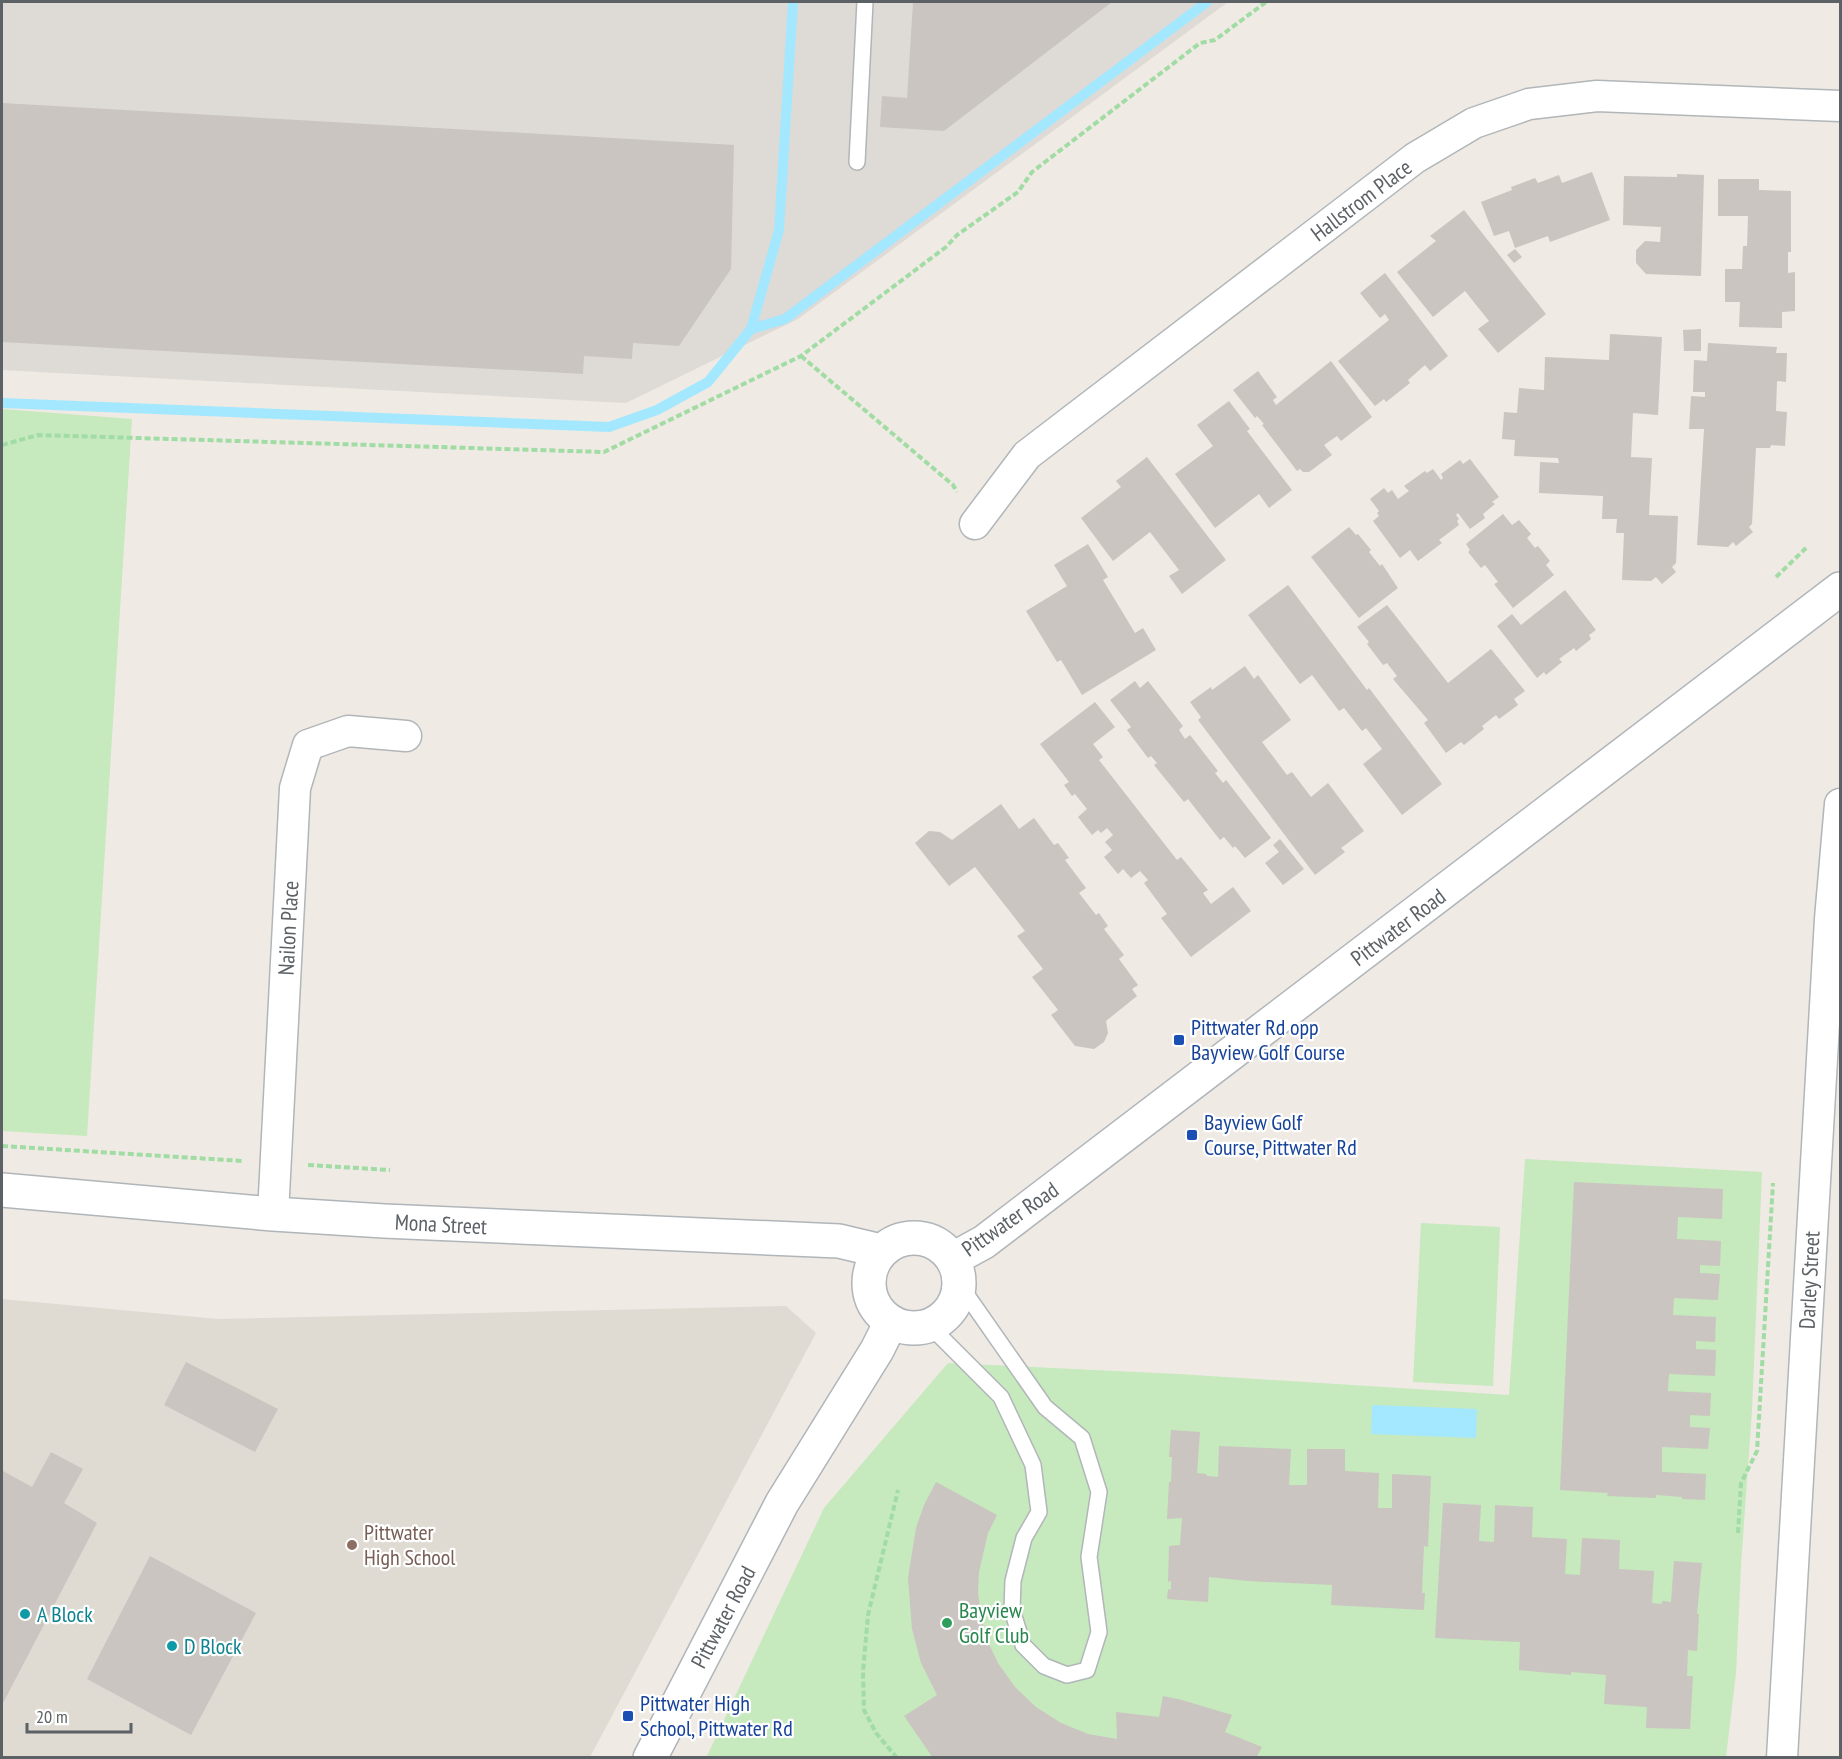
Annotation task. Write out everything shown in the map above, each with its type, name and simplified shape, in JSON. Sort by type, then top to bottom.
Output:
[{"type":"main road","name":"Pittwater Road","points":[[956,1272],[984,1242],[1003,1227],[1840,589]]},
{"type":"main road","name":"Mona Street","points":[[2,1190],[273,1214],[839,1241],[881,1251]]},
{"type":"main road","points":[[919,1238],[938,1245],[956,1272],[955,1302],[945,1316],[930,1326],[903,1327],[891,1322],[876,1308],[869,1289],[871,1268],[881,1251],[898,1240],[919,1238]]},
{"type":"main road","name":"Pittwater Road","points":[[650,1758],[782,1503],[877,1350],[891,1322]]},
{"type":"street","name":"Hallstrom Place","points":[[975,524],[1026,455],[1415,158],[1474,123],[1529,104],[1597,96],[1840,106]]},
{"type":"street","name":"Nailon Place","points":[[273,1214],[296,788],[308,744],[348,731],[406,736]]},
{"type":"street","name":"Darley Street","points":[[1782,1758],[1829,931],[1840,804]]},
{"type":"lane","points":[[857,162],[865,2]]},
{"type":"lane","points":[[930,1326],[1000,1397],[1033,1465],[1039,1512],[1024,1538],[1013,1581],[1012,1610],[1023,1646],[1044,1666],[1067,1675],[1087,1670],[1099,1632],[1089,1557],[1099,1492],[1083,1438],[1045,1407],[956,1272]]},
{"type":"path","points":[[2,444],[38,435],[604,452],[801,356],[946,247],[957,235],[1018,192],[1032,172],[1200,43],[1215,40],[1266,2]]},
{"type":"path","points":[[801,356],[953,485],[975,524]]},
{"type":"path","points":[[1776,577],[1806,548]]},
{"type":"path","points":[[2,1146],[390,1170]]},
{"type":"path","points":[[1738,1533],[1741,1483],[1757,1451],[1773,1183]]},
{"type":"path","points":[[897,1758],[876,1733],[864,1710],[863,1672],[868,1615],[898,1491]]},
{"type":"shaded area","points":[[2,2],[1228,2],[798,319],[626,403],[2,370]]},
{"type":"shaded area","name":"Pittwater High School","points":[[2,1299],[218,1319],[786,1306],[816,1333],[590,1757],[2,1758]]},
{"type":"green space","points":[[2,409],[132,419],[87,1136],[2,1131]]},
{"type":"green space","name":"Bayview Golf Club","points":[[1525,1159],[1762,1172],[1752,1410],[1736,1673],[1726,1757],[706,1758],[824,1508],[948,1363],[1178,1374],[1509,1395]]},
{"type":"green space","points":[[1421,1223],[1500,1227],[1493,1386],[1413,1382]]},
{"type":"water","points":[[1372,1405],[1477,1409],[1476,1438],[1371,1434]]},
{"type":"building","points":[[913,2],[1112,2],[944,131],[880,127],[882,96],[907,98]]},
{"type":"building","points":[[2,103],[734,145],[731,269],[679,346],[633,343],[632,359],[584,356],[583,374],[2,342]]},
{"type":"building","points":[[1592,172],[1610,220],[1550,242],[1548,236],[1515,248],[1509,231],[1494,236],[1481,202],[1535,178],[1538,183],[1559,175],[1562,183]]},
{"type":"building","points":[[1677,174],[1704,175],[1701,276],[1646,274],[1636,263],[1636,250],[1645,241],[1660,242],[1661,227],[1623,225],[1624,176],[1677,177]]},
{"type":"building","points":[[1718,179],[1759,179],[1759,190],[1791,191],[1791,252],[1788,252],[1788,273],[1795,272],[1795,311],[1782,312],[1782,328],[1739,327],[1740,302],[1725,302],[1725,269],[1742,269],[1743,246],[1747,246],[1748,216],[1718,216]]},
{"type":"building","points":[[1464,210],[1546,314],[1498,353],[1478,329],[1489,321],[1465,291],[1433,317],[1397,272],[1436,241],[1430,236]]},
{"type":"building","points":[[1515,249],[1522,257],[1514,263],[1507,255]]},
{"type":"building","points":[[1385,273],[1448,356],[1430,371],[1425,365],[1408,380],[1410,383],[1386,402],[1384,399],[1375,406],[1338,361],[1389,320],[1385,314],[1380,318],[1360,293]]},
{"type":"building","points":[[1701,329],[1701,351],[1684,351],[1683,330]]},
{"type":"building","points":[[1610,334],[1662,337],[1658,415],[1633,413],[1631,457],[1652,458],[1649,515],[1678,516],[1676,563],[1672,567],[1676,572],[1662,584],[1656,577],[1651,581],[1622,580],[1624,533],[1616,533],[1617,519],[1602,519],[1603,496],[1539,493],[1540,462],[1559,463],[1558,458],[1514,456],[1515,440],[1502,439],[1504,412],[1517,413],[1519,388],[1544,390],[1545,357],[1609,360]]},
{"type":"building","points":[[1708,343],[1777,347],[1776,353],[1787,353],[1786,382],[1777,381],[1776,411],[1787,412],[1785,446],[1771,445],[1770,448],[1756,448],[1752,524],[1749,527],[1753,532],[1736,546],[1733,542],[1728,547],[1697,545],[1704,429],[1689,429],[1691,396],[1705,397],[1705,392],[1693,392],[1694,360],[1707,361]]},
{"type":"building","points":[[1331,361],[1372,417],[1341,441],[1337,436],[1324,445],[1332,455],[1309,472],[1303,472],[1300,469],[1297,471],[1262,425],[1264,424],[1257,416],[1255,418],[1233,390],[1258,371],[1277,397],[1273,400],[1276,405]]},
{"type":"building","points":[[1229,401],[1250,429],[1247,431],[1292,490],[1269,508],[1259,494],[1215,528],[1175,474],[1213,446],[1197,425]]},
{"type":"building","points":[[1147,457],[1226,560],[1182,594],[1169,576],[1179,570],[1150,532],[1113,561],[1081,518],[1121,487],[1116,481]]},
{"type":"building","points":[[1470,459],[1499,497],[1492,502],[1495,504],[1483,514],[1485,518],[1470,529],[1458,513],[1456,515],[1459,525],[1439,540],[1442,543],[1418,561],[1410,550],[1400,558],[1373,521],[1379,516],[1377,513],[1379,511],[1370,499],[1384,488],[1388,493],[1392,490],[1398,499],[1409,491],[1404,486],[1425,471],[1427,473],[1433,469],[1441,480],[1443,478],[1441,474],[1460,460],[1463,464]]},
{"type":"building","points":[[1503,514],[1512,525],[1519,520],[1531,534],[1527,538],[1535,548],[1538,546],[1550,561],[1546,565],[1554,575],[1513,608],[1494,584],[1498,582],[1485,565],[1481,568],[1468,552],[1470,550],[1466,544]]},
{"type":"building","points":[[1349,527],[1371,550],[1369,552],[1380,566],[1382,564],[1398,588],[1359,618],[1311,557]]},
{"type":"building","points":[[1088,544],[1108,577],[1103,580],[1135,633],[1143,628],[1156,650],[1082,695],[1061,660],[1057,662],[1026,611],[1067,586],[1054,565]]},
{"type":"building","points":[[1288,585],[1442,784],[1402,815],[1363,764],[1382,749],[1366,728],[1362,731],[1344,708],[1339,711],[1312,675],[1300,684],[1248,615]]},
{"type":"building","points":[[1565,590],[1596,630],[1589,635],[1591,639],[1576,651],[1574,648],[1559,659],[1562,662],[1546,675],[1544,672],[1537,678],[1497,626],[1512,614],[1521,625]]},
{"type":"building","points":[[1387,605],[1448,683],[1491,649],[1525,691],[1514,699],[1518,705],[1499,719],[1496,715],[1482,726],[1484,729],[1464,745],[1461,742],[1446,753],[1424,723],[1428,720],[1393,679],[1397,676],[1387,663],[1383,665],[1357,627]]},
{"type":"building","points":[[1245,666],[1254,679],[1258,675],[1291,720],[1262,742],[1287,775],[1292,772],[1311,797],[1328,783],[1364,831],[1341,848],[1345,852],[1315,875],[1198,720],[1201,717],[1190,702],[1211,687],[1212,690]]},
{"type":"building","points":[[1135,681],[1140,688],[1148,681],[1183,726],[1179,730],[1185,739],[1190,735],[1218,771],[1215,773],[1223,783],[1226,780],[1271,838],[1245,858],[1224,837],[1220,840],[1188,799],[1184,802],[1154,765],[1157,763],[1151,756],[1148,758],[1127,730],[1131,727],[1110,700]]},
{"type":"building","points":[[1095,702],[1115,727],[1093,744],[1103,757],[1099,760],[1177,860],[1181,857],[1208,890],[1203,893],[1211,904],[1233,887],[1251,911],[1191,957],[1161,918],[1167,914],[1144,883],[1148,880],[1140,871],[1131,878],[1123,869],[1118,874],[1104,857],[1112,850],[1105,842],[1113,835],[1107,828],[1101,833],[1098,830],[1092,835],[1078,817],[1087,809],[1075,794],[1072,796],[1064,785],[1069,782],[1040,744]]},
{"type":"building","points":[[1001,804],[1019,829],[1034,818],[1054,845],[1058,843],[1069,858],[1065,860],[1086,888],[1079,893],[1096,915],[1099,913],[1108,926],[1104,929],[1124,955],[1119,959],[1138,985],[1132,989],[1137,996],[1106,1021],[1108,1033],[1104,1042],[1094,1049],[1075,1046],[1051,1015],[1058,1010],[1032,977],[1043,969],[1017,936],[1025,931],[975,867],[949,886],[915,843],[929,831],[940,832],[952,840]]},
{"type":"building","points":[[1280,839],[1304,869],[1283,885],[1265,863],[1279,852],[1273,845]]},
{"type":"building","points":[[1574,1182],[1723,1189],[1722,1219],[1678,1217],[1677,1239],[1721,1241],[1720,1266],[1700,1265],[1700,1273],[1720,1274],[1718,1300],[1674,1298],[1673,1315],[1716,1317],[1715,1342],[1696,1341],[1696,1349],[1716,1350],[1715,1376],[1669,1374],[1668,1391],[1711,1393],[1710,1416],[1690,1415],[1690,1427],[1710,1428],[1708,1449],[1662,1447],[1662,1472],[1706,1474],[1705,1500],[1656,1495],[1656,1498],[1607,1496],[1608,1493],[1560,1490]]},
{"type":"building","points":[[186,1362],[278,1409],[255,1452],[164,1405]]},
{"type":"building","points":[[1171,1430],[1200,1432],[1197,1473],[1207,1476],[1218,1477],[1219,1446],[1291,1449],[1289,1485],[1307,1485],[1307,1449],[1345,1449],[1345,1471],[1379,1473],[1378,1508],[1392,1508],[1392,1474],[1431,1476],[1428,1547],[1424,1546],[1422,1593],[1425,1593],[1424,1610],[1331,1605],[1332,1585],[1209,1577],[1208,1602],[1167,1599],[1168,1589],[1171,1590],[1171,1581],[1168,1582],[1169,1546],[1180,1545],[1182,1518],[1167,1519],[1169,1482],[1171,1482],[1172,1457],[1169,1457]]},
{"type":"building","name":"A Block","points":[[51,1452],[83,1469],[64,1503],[97,1523],[2,1705],[2,1474],[3,1471],[32,1487]]},
{"type":"building","name":"Bayview Golf Club","points":[[936,1482],[997,1515],[988,1533],[979,1572],[978,1592],[981,1616],[987,1640],[998,1663],[1015,1687],[1036,1707],[1061,1723],[1088,1734],[1117,1739],[1116,1712],[1159,1717],[1163,1696],[1182,1700],[1232,1715],[1225,1732],[1262,1747],[1256,1758],[933,1758],[904,1716],[937,1695],[921,1663],[912,1629],[908,1578],[916,1528],[924,1505]]},
{"type":"building","points":[[1443,1503],[1481,1505],[1479,1541],[1494,1542],[1495,1505],[1533,1507],[1532,1537],[1567,1539],[1565,1574],[1580,1575],[1582,1538],[1620,1540],[1619,1569],[1654,1571],[1652,1603],[1671,1602],[1674,1561],[1702,1563],[1697,1614],[1699,1614],[1697,1651],[1688,1650],[1687,1676],[1693,1676],[1690,1729],[1646,1728],[1647,1707],[1604,1704],[1606,1675],[1571,1672],[1571,1675],[1519,1670],[1520,1642],[1435,1638]]},
{"type":"building","name":"D Block","points":[[150,1556],[256,1613],[191,1735],[87,1679]]},
{"type":"waterway","points":[[2,403],[609,427],[657,410],[708,382],[751,329],[779,230],[793,2]]},
{"type":"waterway","points":[[751,329],[785,319],[1207,2]]},
{"type":"place","name":"Pittwater Rd opp Bayview Golf Course","points":[[1179,1040]]},
{"type":"place","name":"Bayview Golf Course, Pittwater Rd","points":[[1192,1135]]},
{"type":"place","name":"Pittwater High School","points":[[352,1545]]},
{"type":"place","name":"A Block","points":[[25,1614]]},
{"type":"place","name":"Bayview Golf Club","points":[[947,1623]]},
{"type":"place","name":"D Block","points":[[172,1646]]},
{"type":"place","name":"Pittwater High School, Pittwater Rd","points":[[628,1716]]}]
